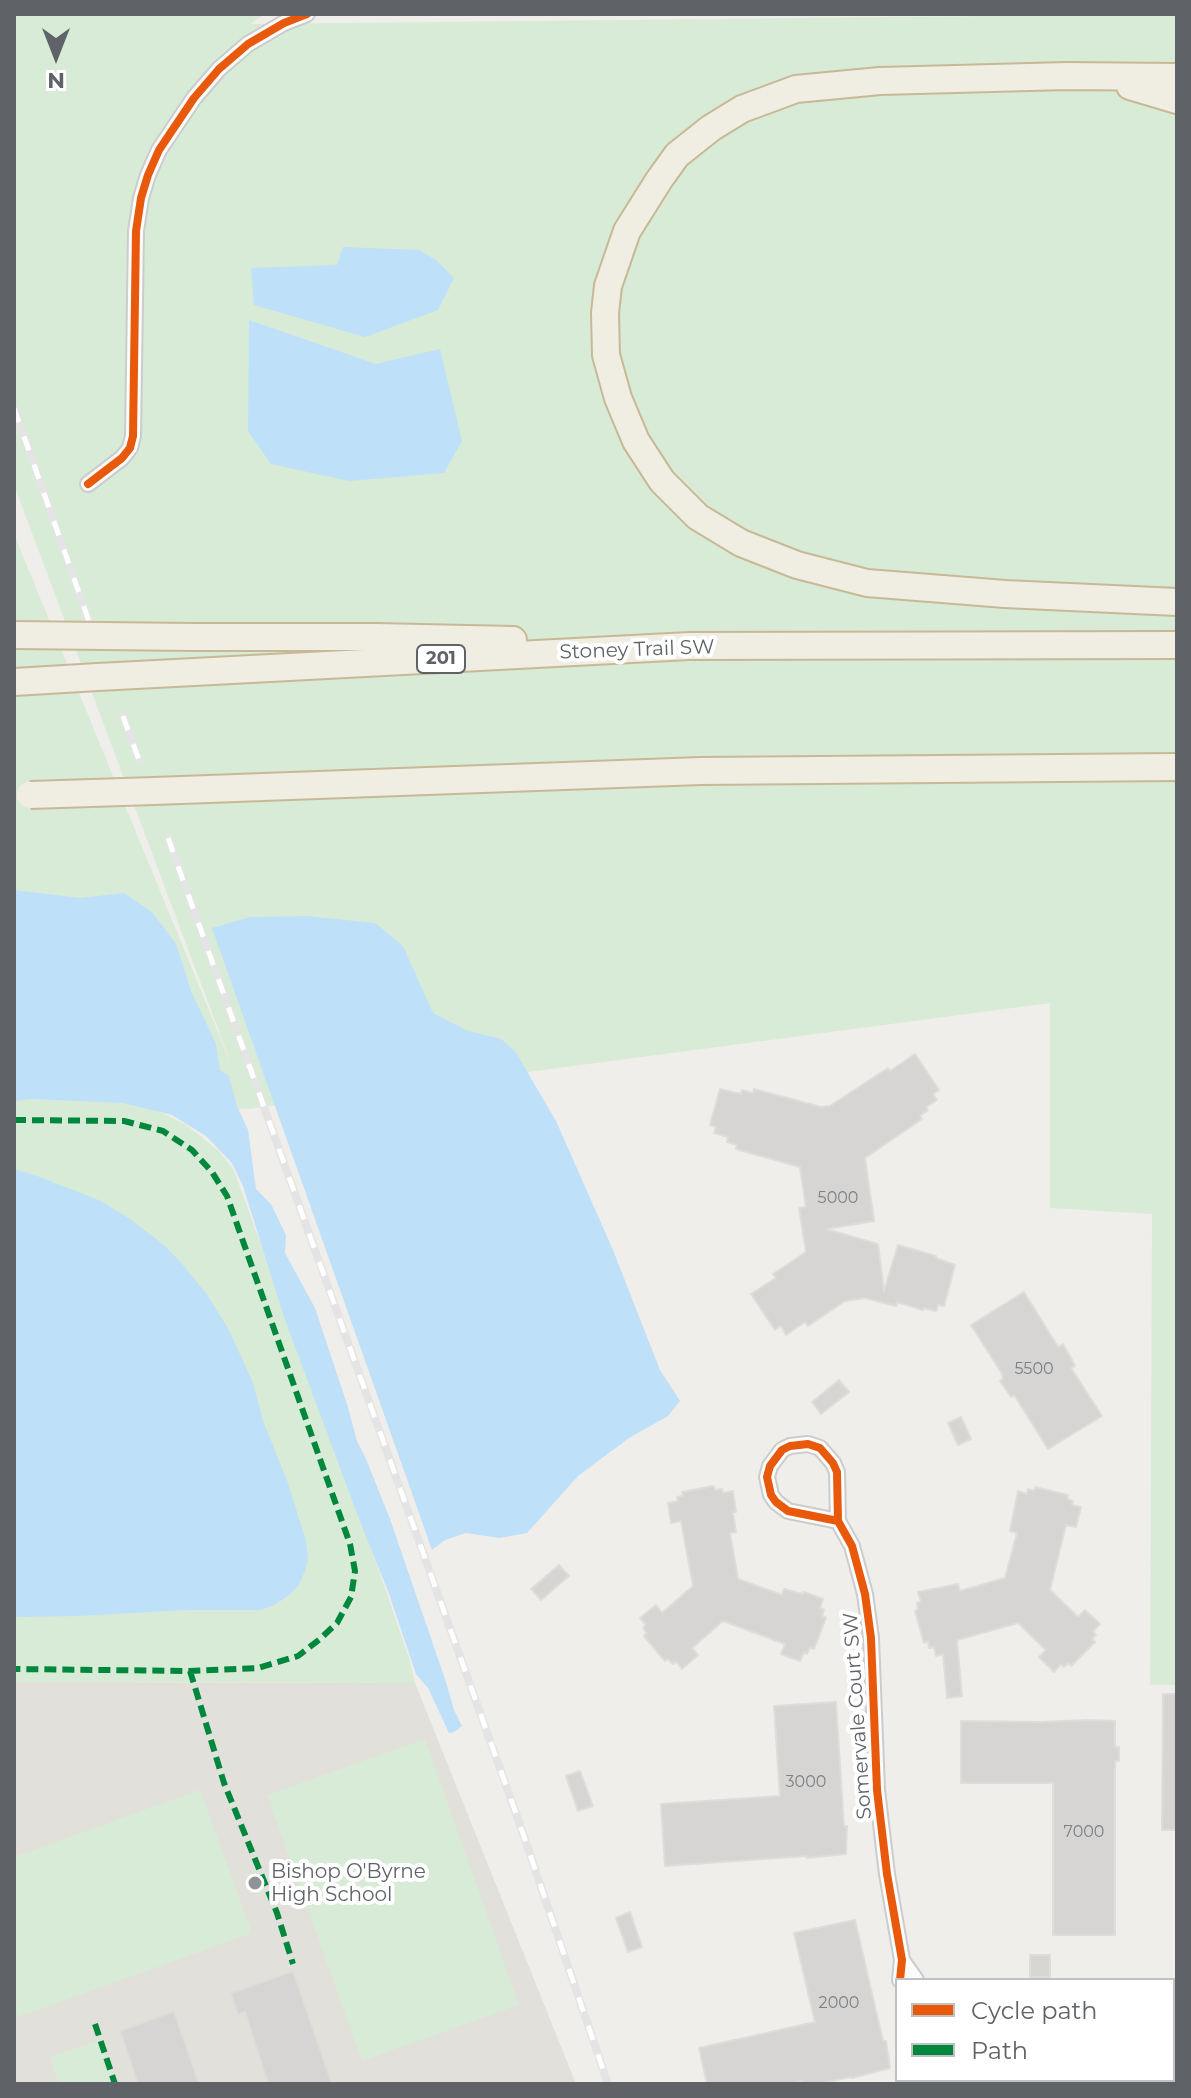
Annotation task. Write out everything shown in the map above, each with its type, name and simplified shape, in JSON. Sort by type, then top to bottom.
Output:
[{"type":"highway","points":[[1067,76],[1107,81],[1177,100]]},
{"type":"highway","points":[[1177,77],[1067,76],[880,81],[796,89],[742,109],[677,155],[659,180],[627,231],[608,286],[605,313],[606,355],[618,398],[636,441],[662,481],[698,517],[741,543],[797,565],[867,583],[1005,594],[1177,602]]},
{"type":"highway","points":[[14,635],[376,637],[689,646]]},
{"type":"highway","name":"Stoney Trail SW","points":[[14,682],[689,646],[1177,645]]},
{"type":"highway","points":[[22,796],[701,771],[1177,767]]},
{"type":"street","points":[[88,484],[122,458],[130,448],[133,436],[136,231],[141,198],[153,163],[176,124],[219,69],[248,44],[284,23],[307,14]]},
{"type":"street","name":"Somervale Court SW","points":[[838,1521],[788,1511],[776,1502],[767,1477],[770,1466],[782,1450],[808,1444],[820,1448],[833,1463],[837,1472],[838,1521],[857,1560],[868,1615],[877,1790],[902,1960],[900,1978]]},
{"type":"street","name":"Somervale Court SW","points":[[902,1960],[915,1978]]},
{"type":"shaded area","name":"Bishop O'Byrne High School","points":[[14,1682],[415,1683],[576,2084],[14,2084]]},
{"type":"green space","points":[[14,14],[265,14],[250,24],[1177,14],[1177,1685],[1150,1685],[1152,1214],[1050,1208],[1050,1003],[248,1109],[154,1109],[185,1124],[220,1152],[234,1171],[349,1483],[415,1683],[14,1682],[14,539],[233,1069],[14,485]]},
{"type":"green space","points":[[425,1739],[519,2005],[362,2061],[267,1795]]},
{"type":"green space","points":[[200,1790],[252,1933],[18,2017],[14,2005],[14,1857]]},
{"type":"green space","points":[[100,2040],[115,2084],[59,2084],[50,2057]]},
{"type":"water","points":[[343,247],[419,250],[436,260],[454,278],[438,310],[365,337],[254,305],[251,268],[337,265]]},
{"type":"water","points":[[249,320],[376,364],[440,349],[462,441],[444,473],[349,481],[271,464],[248,431]]},
{"type":"water","points":[[14,890],[80,898],[124,893],[152,912],[176,944],[191,991],[216,1044],[220,1070],[229,1076],[237,1106],[248,1130],[256,1189],[271,1204],[286,1235],[285,1253],[315,1308],[357,1441],[390,1519],[462,1726],[454,1732],[449,1733],[428,1688],[416,1674],[388,1591],[284,1317],[243,1186],[232,1163],[206,1136],[172,1115],[123,1103],[14,1101]]},
{"type":"water","points":[[307,916],[375,923],[403,946],[433,1013],[466,1030],[501,1039],[515,1051],[556,1121],[613,1250],[660,1370],[680,1401],[668,1416],[629,1438],[578,1476],[527,1533],[499,1538],[466,1533],[445,1540],[432,1550],[212,928],[250,917]]},
{"type":"water","points":[[14,1169],[101,1201],[130,1219],[165,1246],[184,1266],[229,1330],[253,1383],[263,1421],[288,1483],[306,1541],[308,1558],[298,1586],[274,1605],[261,1610],[14,1617]]},
{"type":"building","points":[[915,1054],[939,1090],[933,1094],[937,1100],[926,1107],[928,1110],[920,1116],[922,1119],[865,1158],[874,1221],[826,1229],[878,1244],[884,1291],[898,1245],[955,1265],[944,1306],[938,1305],[936,1311],[923,1310],[897,1302],[896,1306],[865,1298],[845,1301],[808,1326],[805,1322],[786,1335],[781,1326],[775,1330],[751,1294],[776,1278],[773,1274],[806,1252],[799,1208],[806,1207],[800,1167],[736,1149],[737,1145],[727,1142],[728,1137],[714,1133],[716,1127],[710,1125],[720,1089],[741,1094],[742,1090],[753,1093],[754,1089],[821,1107],[830,1106]]},
{"type":"building","points":[[1024,1292],[1058,1347],[1063,1344],[1075,1366],[1071,1368],[1102,1416],[1048,1449],[1014,1395],[1011,1397],[1000,1381],[1003,1379],[1001,1372],[971,1325]]},
{"type":"building","points":[[839,1380],[849,1392],[821,1414],[812,1402]]},
{"type":"building","points":[[961,1417],[971,1439],[958,1445],[948,1423]]},
{"type":"building","points":[[714,1486],[715,1490],[722,1489],[723,1493],[733,1491],[736,1532],[730,1533],[738,1579],[782,1595],[784,1589],[823,1599],[820,1608],[824,1610],[822,1616],[826,1618],[814,1649],[810,1647],[807,1654],[804,1652],[800,1661],[781,1654],[785,1644],[723,1621],[692,1648],[698,1655],[682,1669],[676,1661],[673,1664],[668,1659],[665,1661],[644,1636],[647,1633],[643,1628],[646,1625],[640,1618],[656,1605],[662,1613],[693,1586],[681,1521],[671,1523],[668,1503],[678,1501],[677,1497],[683,1496],[682,1492]]},
{"type":"building","points":[[1035,1487],[1068,1495],[1067,1499],[1073,1501],[1072,1505],[1081,1507],[1076,1527],[1066,1525],[1050,1590],[1078,1617],[1085,1610],[1100,1624],[1093,1631],[1096,1635],[1092,1639],[1095,1642],[1071,1666],[1061,1664],[1054,1672],[1039,1657],[1046,1650],[1018,1623],[957,1640],[962,1696],[947,1698],[943,1654],[936,1656],[934,1647],[929,1648],[928,1641],[924,1643],[915,1611],[918,1609],[917,1603],[921,1602],[918,1592],[958,1584],[960,1591],[1005,1578],[1017,1533],[1010,1531],[1018,1491],[1027,1494],[1028,1489],[1034,1491]]},
{"type":"building","points":[[559,1565],[569,1576],[541,1600],[531,1589]]},
{"type":"building","points":[[1163,1694],[1177,1694],[1177,1830],[1162,1830]]},
{"type":"building","points":[[836,1702],[844,1827],[847,1826],[846,1854],[665,1866],[661,1804],[780,1796],[774,1706]]},
{"type":"building","points":[[961,1721],[1115,1721],[1115,1747],[1119,1747],[1119,1761],[1115,1761],[1115,1935],[1053,1935],[1053,1783],[961,1783]]},
{"type":"building","points":[[580,1771],[593,1806],[578,1811],[566,1776]]},
{"type":"building","points":[[630,1912],[642,1947],[628,1952],[616,1918]]},
{"type":"building","points":[[855,1920],[890,2068],[817,2084],[803,2084],[802,2081],[789,2084],[707,2084],[699,2048],[815,2022],[794,1933]]},
{"type":"building","points":[[1030,1955],[1050,1955],[1050,1977],[1030,1977]]},
{"type":"building","points":[[293,1971],[332,2084],[268,2084],[245,2012],[238,2015],[231,1993]]},
{"type":"building","points":[[174,2011],[199,2084],[138,2084],[120,2031]]},
{"type":"railway","points":[[14,408],[90,624]]},
{"type":"railway","points":[[123,716],[139,760]]},
{"type":"railway","points":[[168,838],[518,1819],[608,2084]]},
{"type":"marked path","points":[[14,1120],[124,1121],[163,1131],[192,1150],[212,1172],[227,1196],[350,1544],[355,1571],[351,1597],[337,1623],[298,1656],[258,1668],[190,1671],[14,1669]]},
{"type":"marked path","points":[[190,1671],[224,1783],[277,1913],[293,1964]]},
{"type":"marked path","points":[[95,2024],[115,2084]]},
{"type":"cycle path","points":[[88,484],[122,458],[130,448],[133,436],[136,231],[141,198],[159,150],[194,98],[219,69],[248,44],[284,23],[307,14]]},
{"type":"cycle path","points":[[808,1444],[820,1448],[833,1463],[837,1472],[838,1521],[788,1511],[776,1502],[767,1477],[770,1466],[782,1450],[808,1444]]},
{"type":"cycle path","points":[[838,1521],[852,1546],[865,1594],[871,1638],[877,1790],[902,1960],[900,1978]]},
{"type":"place","name":"Bishop O'Byrne High School","points":[[255,1883]]}]
